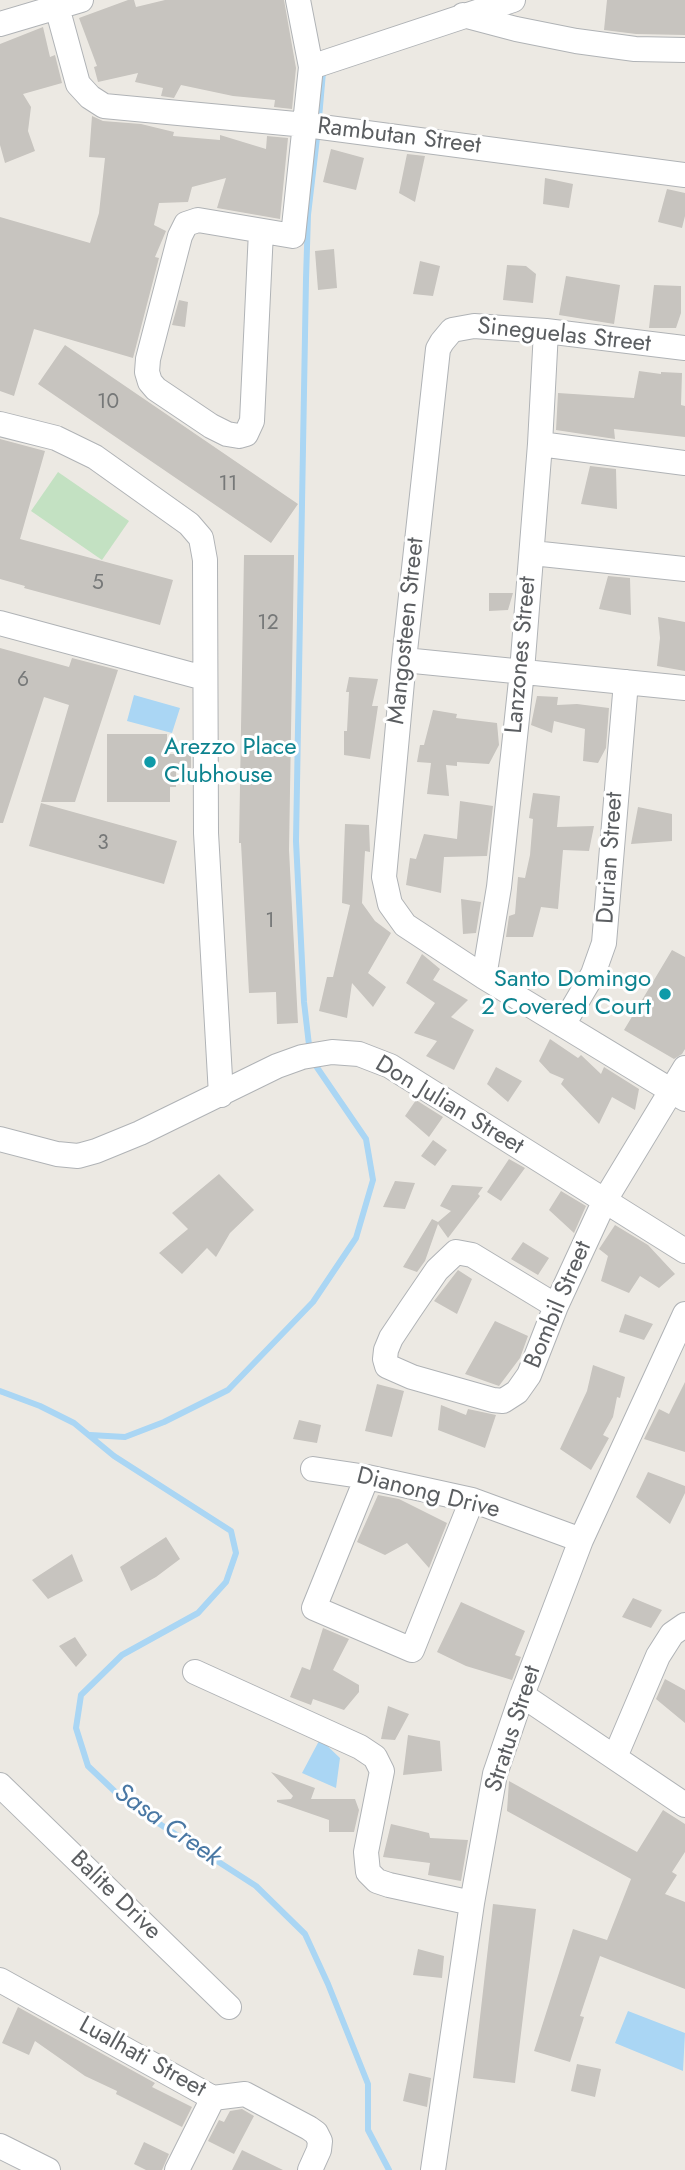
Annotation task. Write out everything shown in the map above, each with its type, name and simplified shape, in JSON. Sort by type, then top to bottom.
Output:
[{"type":"street","points":[[0,24],[81,0]]},
{"type":"street","points":[[261,231],[252,421],[246,434],[239,436],[211,426],[156,389],[147,372],[148,359],[180,236],[186,224],[198,220],[293,236],[311,66],[298,0]]},
{"type":"street","points":[[311,66],[513,0]]},
{"type":"street","name":"Rambutan Street","points":[[57,7],[78,85],[97,102],[113,108],[306,125],[685,175]]},
{"type":"street","points":[[463,15],[576,41],[635,49],[685,50]]},
{"type":"street","name":"Sineguelas Street","points":[[446,335],[459,327],[474,326],[546,331],[685,348]]},
{"type":"street","name":"Lanzones Street","points":[[484,977],[499,887],[522,671],[546,331]]},
{"type":"street","name":"Mangosteen Street","points":[[446,335],[438,349],[404,660],[384,877],[390,904],[405,925],[484,977]]},
{"type":"street","points":[[0,424],[73,445],[95,457],[195,530],[201,538],[205,559],[206,833],[221,1095]]},
{"type":"street","points":[[540,444],[685,463]]},
{"type":"street","points":[[532,553],[685,569]]},
{"type":"street","points":[[0,622],[204,678]]},
{"type":"street","points":[[404,660],[685,688]]},
{"type":"street","name":"Durian Street","points":[[563,1025],[593,974],[604,943],[626,682]]},
{"type":"street","points":[[484,977],[679,1095]]},
{"type":"street","name":"Don Julian Street","points":[[0,1139],[57,1154],[78,1156],[140,1133],[277,1066],[302,1057],[332,1052],[359,1054],[390,1066],[685,1251]]},
{"type":"street","name":"Bombil Street","points":[[556,1306],[472,1255],[456,1252],[437,1270],[391,1338],[386,1350],[387,1366],[412,1377],[503,1401],[517,1392],[529,1375],[556,1306],[605,1200],[679,1095],[685,1068]]},
{"type":"street","name":"Stratus Street","points":[[433,2170],[472,1903],[495,1774],[581,1540],[685,1314]]},
{"type":"street","name":"Dianong Drive","points":[[313,1469],[367,1477],[472,1500],[581,1540]]},
{"type":"street","points":[[367,1477],[314,1608],[412,1650],[472,1500]]},
{"type":"street","points":[[615,1757],[658,1656],[672,1634],[685,1625]]},
{"type":"street","points":[[195,1672],[359,1747],[375,1757],[382,1771],[366,1852],[368,1872],[377,1881],[389,1885],[472,1903]]},
{"type":"street","points":[[522,1695],[685,1805]]},
{"type":"street","name":"Balite Drive","points":[[0,1785],[229,2007]]},
{"type":"street","name":"Lualhati Street","points":[[0,1980],[213,2098],[244,2094],[309,2128],[316,2133],[320,2141],[310,2170]]},
{"type":"street","points":[[177,2170],[213,2098]]},
{"type":"street","points":[[0,2146],[48,2170]]},
{"type":"green space","points":[[58,472],[129,521],[102,560],[31,511]]},
{"type":"water","points":[[134,695],[180,708],[172,733],[127,721]]},
{"type":"water","points":[[320,1739],[340,1758],[336,1788],[302,1773]]},
{"type":"water","points":[[628,2011],[685,2033],[683,2071],[615,2043]]},
{"type":"building","points":[[134,0],[136,7],[165,0],[284,0],[296,68],[292,109],[274,107],[275,100],[233,96],[181,85],[174,98],[161,96],[163,88],[135,82],[138,73],[98,82],[94,67],[97,66],[79,18]]},
{"type":"building","points":[[607,0],[685,0],[685,35],[604,30]]},
{"type":"building","points":[[43,27],[50,57],[55,55],[62,83],[23,94],[31,107],[28,131],[35,151],[5,163],[0,145],[0,44]]},
{"type":"building","points":[[92,116],[103,121],[141,124],[174,132],[173,136],[220,140],[220,135],[266,149],[267,136],[288,138],[280,219],[217,208],[226,178],[192,187],[188,202],[159,203],[154,225],[166,231],[155,257],[159,258],[133,358],[34,329],[14,396],[0,391],[0,217],[90,243],[99,213],[105,158],[89,157]]},
{"type":"building","points":[[331,149],[364,158],[356,190],[323,182]]},
{"type":"building","points":[[407,154],[425,156],[415,202],[399,193]]},
{"type":"building","points":[[545,178],[573,184],[569,208],[543,204]]},
{"type":"building","points":[[667,189],[685,193],[682,228],[658,222]]},
{"type":"building","points":[[334,249],[337,288],[318,290],[315,251]]},
{"type":"building","points":[[420,261],[440,266],[433,296],[413,294]]},
{"type":"building","points":[[507,265],[526,266],[536,274],[533,303],[503,300]]},
{"type":"building","points":[[566,276],[620,285],[614,324],[559,315]]},
{"type":"building","points":[[654,285],[681,286],[681,313],[676,328],[649,328]]},
{"type":"building","points":[[179,300],[188,302],[185,327],[172,325]]},
{"type":"building","points":[[65,345],[298,504],[271,543],[38,384]]},
{"type":"building","points":[[639,371],[682,373],[681,405],[685,406],[685,437],[614,429],[615,439],[556,430],[558,393],[634,398]]},
{"type":"building","points":[[0,439],[45,451],[20,539],[173,580],[160,625],[0,579]]},
{"type":"building","points":[[590,466],[616,469],[617,509],[581,504]]},
{"type":"building","points":[[244,555],[294,555],[289,850],[298,1023],[277,1024],[276,992],[249,993],[239,843]]},
{"type":"building","points":[[608,576],[630,578],[631,615],[599,609]]},
{"type":"building","points":[[489,593],[513,593],[508,610],[489,611]]},
{"type":"building","points":[[658,617],[685,622],[685,671],[657,666],[660,638]]},
{"type":"building","points":[[0,648],[69,667],[72,658],[118,670],[75,802],[41,802],[69,705],[44,697],[3,823],[0,823]]},
{"type":"building","points":[[349,677],[378,679],[372,706],[378,706],[370,759],[344,755]]},
{"type":"building","points":[[537,696],[558,697],[557,705],[577,704],[609,708],[606,748],[598,763],[583,761],[585,729],[554,721],[552,733],[531,725]]},
{"type":"building","points":[[433,710],[457,714],[456,718],[497,723],[499,745],[489,764],[457,762],[457,766],[446,765],[449,796],[427,794],[431,763],[417,762],[420,745],[424,745]]},
{"type":"building","name":"Arezzo Place Clubhouse","points":[[107,734],[167,734],[167,754],[191,754],[191,771],[176,771],[176,787],[170,787],[170,802],[107,802]]},
{"type":"building","points":[[533,793],[560,796],[557,827],[594,826],[589,851],[563,850],[558,909],[541,907],[533,937],[506,937],[509,916],[515,914],[518,877],[525,878],[530,855],[533,819],[529,818]]},
{"type":"building","points":[[460,801],[493,806],[487,856],[444,857],[441,893],[406,885],[410,858],[416,859],[424,834],[457,839]]},
{"type":"building","points":[[41,803],[177,841],[164,884],[29,846]]},
{"type":"building","points":[[638,807],[672,814],[672,841],[631,844]]},
{"type":"building","points":[[345,824],[369,825],[370,852],[365,851],[362,903],[375,921],[391,933],[368,973],[386,987],[373,1007],[352,983],[347,1018],[319,1011],[327,977],[333,977],[350,905],[342,903]]},
{"type":"building","points":[[461,899],[481,902],[476,933],[463,934]]},
{"type":"building","name":"Santo Domingo 2 Covered Court","points":[[672,950],[685,957],[685,1049],[674,1059],[624,1030]]},
{"type":"building","points":[[422,954],[440,969],[433,980],[468,1000],[451,1017],[474,1030],[454,1070],[426,1056],[437,1041],[414,1033],[435,1003],[406,983]]},
{"type":"building","points":[[550,1039],[578,1058],[581,1055],[601,1074],[604,1067],[639,1089],[635,1110],[612,1097],[599,1124],[561,1084],[564,1079],[550,1073],[539,1061]]},
{"type":"building","points":[[496,1067],[522,1081],[508,1102],[487,1084]]},
{"type":"building","points":[[416,1100],[443,1117],[429,1137],[405,1116]]},
{"type":"building","points":[[433,1140],[447,1150],[435,1166],[421,1156]]},
{"type":"building","points":[[509,1159],[525,1168],[501,1201],[487,1192]]},
{"type":"building","points":[[219,1174],[254,1210],[230,1233],[216,1257],[207,1248],[182,1274],[159,1253],[188,1229],[172,1213]]},
{"type":"building","points":[[395,1181],[415,1183],[405,1209],[383,1207]]},
{"type":"building","points":[[452,1185],[483,1187],[478,1194],[480,1196],[448,1238],[438,1224],[425,1261],[417,1272],[403,1267],[432,1219],[438,1222],[451,1211],[440,1206]]},
{"type":"building","points":[[561,1191],[586,1206],[574,1233],[549,1210]]},
{"type":"building","points":[[615,1225],[648,1245],[675,1274],[659,1288],[640,1276],[629,1293],[601,1281],[608,1256],[599,1249]]},
{"type":"building","points":[[523,1242],[549,1258],[538,1275],[511,1259]]},
{"type":"building","points":[[458,1270],[472,1279],[457,1314],[434,1301]]},
{"type":"building","points":[[625,1314],[653,1324],[644,1340],[619,1332]]},
{"type":"building","points":[[495,1321],[528,1336],[520,1358],[499,1386],[465,1374]]},
{"type":"building","points":[[593,1365],[625,1377],[613,1417],[603,1435],[609,1438],[591,1470],[560,1449],[587,1391]]},
{"type":"building","points":[[685,1382],[685,1452],[644,1439],[659,1409],[669,1414]]},
{"type":"building","points":[[377,1384],[404,1391],[392,1437],[365,1431]]},
{"type":"building","points":[[441,1405],[466,1415],[468,1409],[496,1415],[485,1448],[438,1430]]},
{"type":"building","points":[[299,1420],[321,1425],[317,1443],[293,1439]]},
{"type":"building","points":[[648,1472],[685,1486],[685,1493],[670,1524],[636,1497]]},
{"type":"building","points":[[378,1495],[399,1499],[447,1523],[429,1568],[407,1543],[385,1555],[357,1542]]},
{"type":"building","points":[[166,1537],[180,1559],[131,1591],[120,1567]]},
{"type":"building","points":[[72,1554],[83,1581],[48,1599],[32,1580]]},
{"type":"building","points":[[633,1598],[662,1610],[651,1628],[622,1617]]},
{"type":"building","points":[[461,1602],[525,1631],[515,1655],[521,1657],[512,1680],[466,1666],[437,1652]]},
{"type":"building","points":[[323,1628],[349,1639],[333,1670],[359,1685],[359,1692],[344,1710],[313,1699],[311,1705],[290,1697],[302,1667],[310,1670]]},
{"type":"building","points":[[75,1637],[87,1655],[76,1667],[59,1646]]},
{"type":"building","points":[[665,1679],[685,1690],[685,1723],[656,1699]]},
{"type":"building","points":[[388,1706],[409,1714],[395,1740],[381,1739]]},
{"type":"building","points":[[408,1735],[440,1741],[442,1771],[403,1775]]},
{"type":"building","points":[[271,1772],[315,1788],[311,1799],[355,1799],[359,1810],[354,1832],[329,1832],[329,1820],[277,1802],[291,1799],[293,1796]]},
{"type":"building","points":[[509,1781],[637,1852],[663,1810],[685,1824],[685,1852],[672,1872],[677,1875],[665,1894],[685,1902],[685,1989],[600,1956],[580,2016],[584,2017],[570,2062],[534,2051],[573,1929],[607,1940],[631,1879],[507,1811]]},
{"type":"building","points":[[391,1824],[429,1833],[430,1838],[468,1840],[461,1881],[428,1875],[430,1863],[383,1857]]},
{"type":"building","points":[[493,1904],[536,1909],[515,2083],[473,2078]]},
{"type":"building","points":[[418,1949],[444,1956],[442,1978],[413,1975]]},
{"type":"building","points":[[18,2007],[155,2083],[152,2087],[192,2107],[182,2127],[85,2076],[35,2041],[29,2055],[2,2043]]},
{"type":"building","points":[[577,2064],[601,2069],[595,2097],[571,2091]]},
{"type":"building","points":[[409,2073],[431,2078],[427,2107],[403,2101]]},
{"type":"building","points":[[242,2109],[254,2116],[234,2154],[208,2141],[219,2120],[224,2122],[230,2111]]},
{"type":"building","points":[[144,2142],[169,2154],[162,2170],[146,2170],[134,2164]]},
{"type":"building","points":[[242,2150],[283,2170],[232,2170]]},
{"type":"waterway","points":[[319,118],[323,72]]},
{"type":"waterway","points":[[309,1045],[304,1002],[296,841],[306,279],[308,215],[317,138]]},
{"type":"waterway","points":[[90,1435],[125,1437],[164,1422],[228,1390],[313,1302],[356,1238],[373,1180],[366,1139],[316,1066]]},
{"type":"waterway","name":"Sasa Creek","points":[[0,1391],[40,1406],[74,1423],[114,1456],[231,1531],[236,1553],[226,1582],[198,1613],[122,1655],[81,1695],[76,1728],[88,1766],[127,1803],[256,1886],[305,1934],[368,2084],[368,2130],[389,2170]]},
{"type":"place","name":"Arezzo Place Clubhouse","points":[[150,762]]},
{"type":"place","name":"Santo Domingo 2 Covered Court","points":[[665,994]]}]
